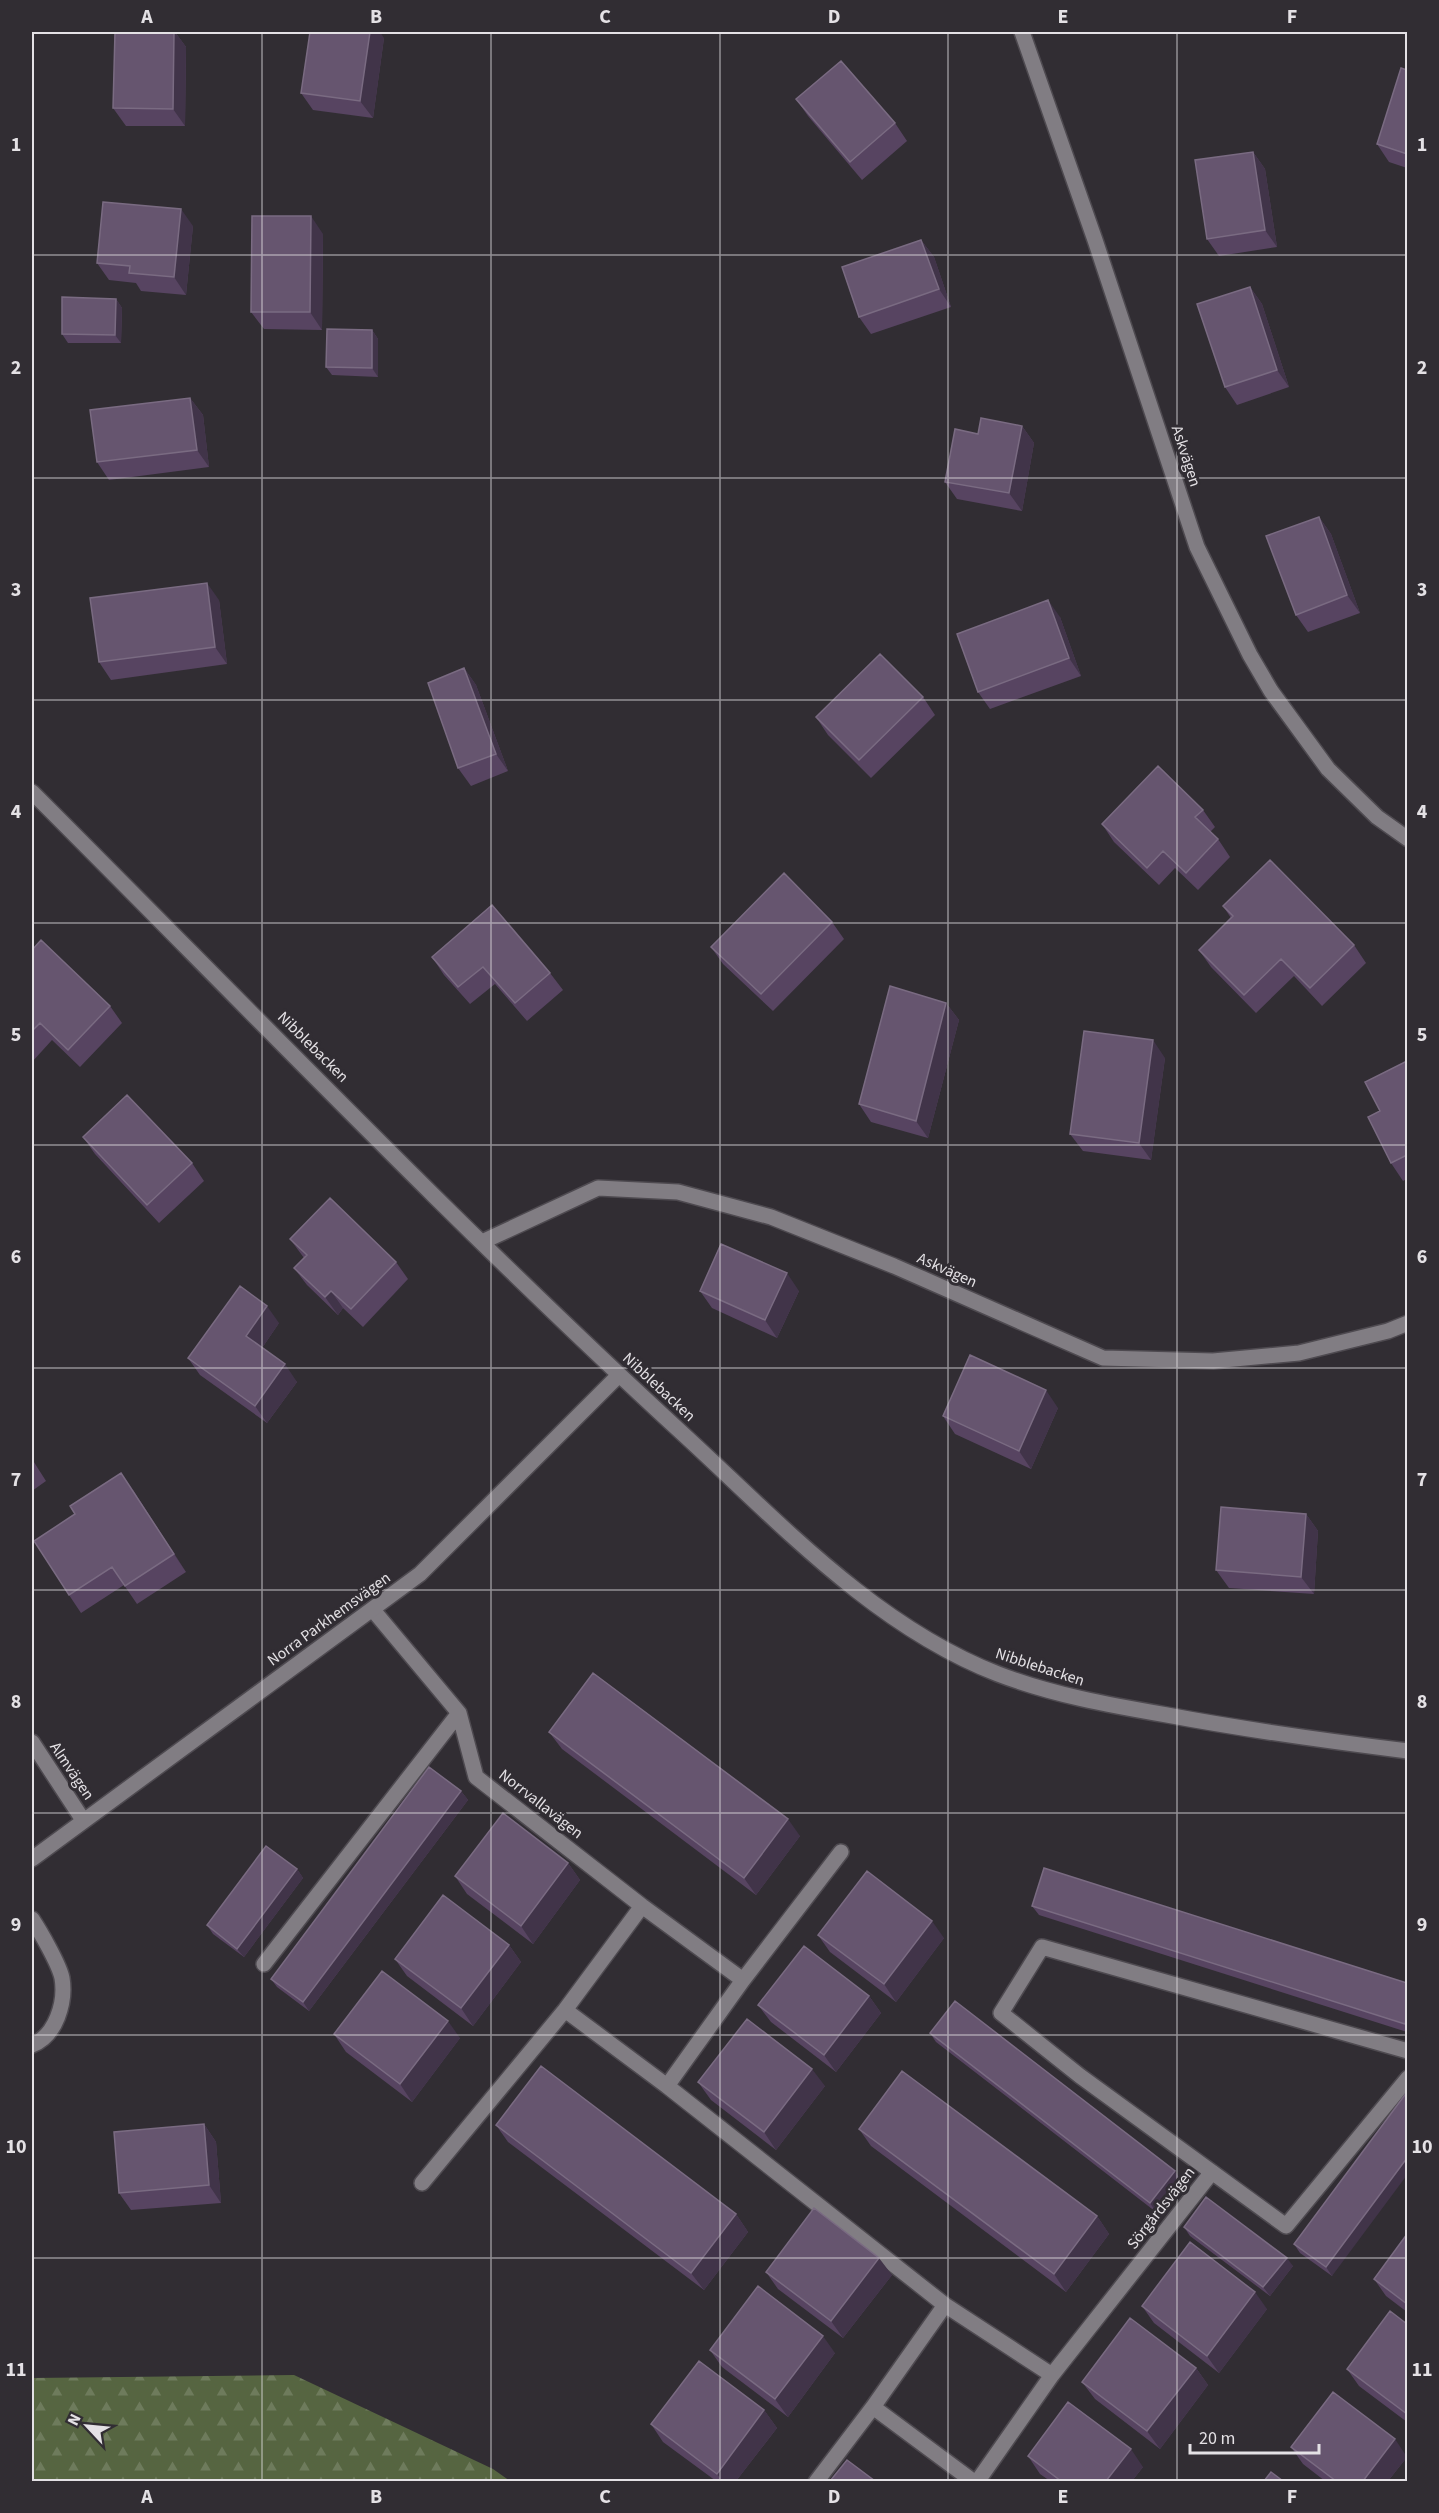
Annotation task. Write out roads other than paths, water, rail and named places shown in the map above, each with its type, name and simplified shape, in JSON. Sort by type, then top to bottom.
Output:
[{"type":"street","name":"Askvägen","points":[[1022,32],[1099,250],[1197,547],[1207,568],[1250,656],[1271,691],[1328,770],[1377,817],[1407,839]]},
{"type":"street","name":"Nibblebacken","points":[[32,792],[482,1242],[619,1375],[827,1567],[881,1608],[938,1646],[997,1674],[1081,1700],[1250,1730],[1407,1751]]},
{"type":"street","name":"Askvägen","points":[[482,1242],[598,1188],[678,1192],[771,1217],[894,1266],[1103,1358],[1213,1361],[1299,1353],[1388,1331],[1407,1323]]},
{"type":"street","name":"Norra Parkhemsvägen","points":[[32,1859],[420,1574],[619,1375]]},
{"type":"street","name":"Norrvallavägen","points":[[373,1610],[459,1713],[476,1777],[642,1906],[743,1980]]},
{"type":"street","points":[[264,1964],[459,1713]]},
{"type":"street","name":"Almvägen","points":[[32,1742],[83,1820]]},
{"type":"street","points":[[667,2086],[743,1980],[841,1852]]},
{"type":"street","points":[[422,2183],[565,2010],[642,1906]]},
{"type":"street","points":[[32,1919],[62,1976],[62,2004],[53,2027],[41,2042],[32,2045]]},
{"type":"street","points":[[1212,2172],[1080,2076],[1001,2013],[1042,1947],[1407,2051]]},
{"type":"street","points":[[565,2010],[667,2086],[945,2305],[1052,2375]]},
{"type":"street","name":"Sörgårdsvägen","points":[[976,2481],[1052,2375],[1212,2172],[1287,2226],[1407,2078]]},
{"type":"street","points":[[816,2481],[873,2407],[945,2305]]},
{"type":"street","points":[[873,2407],[976,2481]]}]
